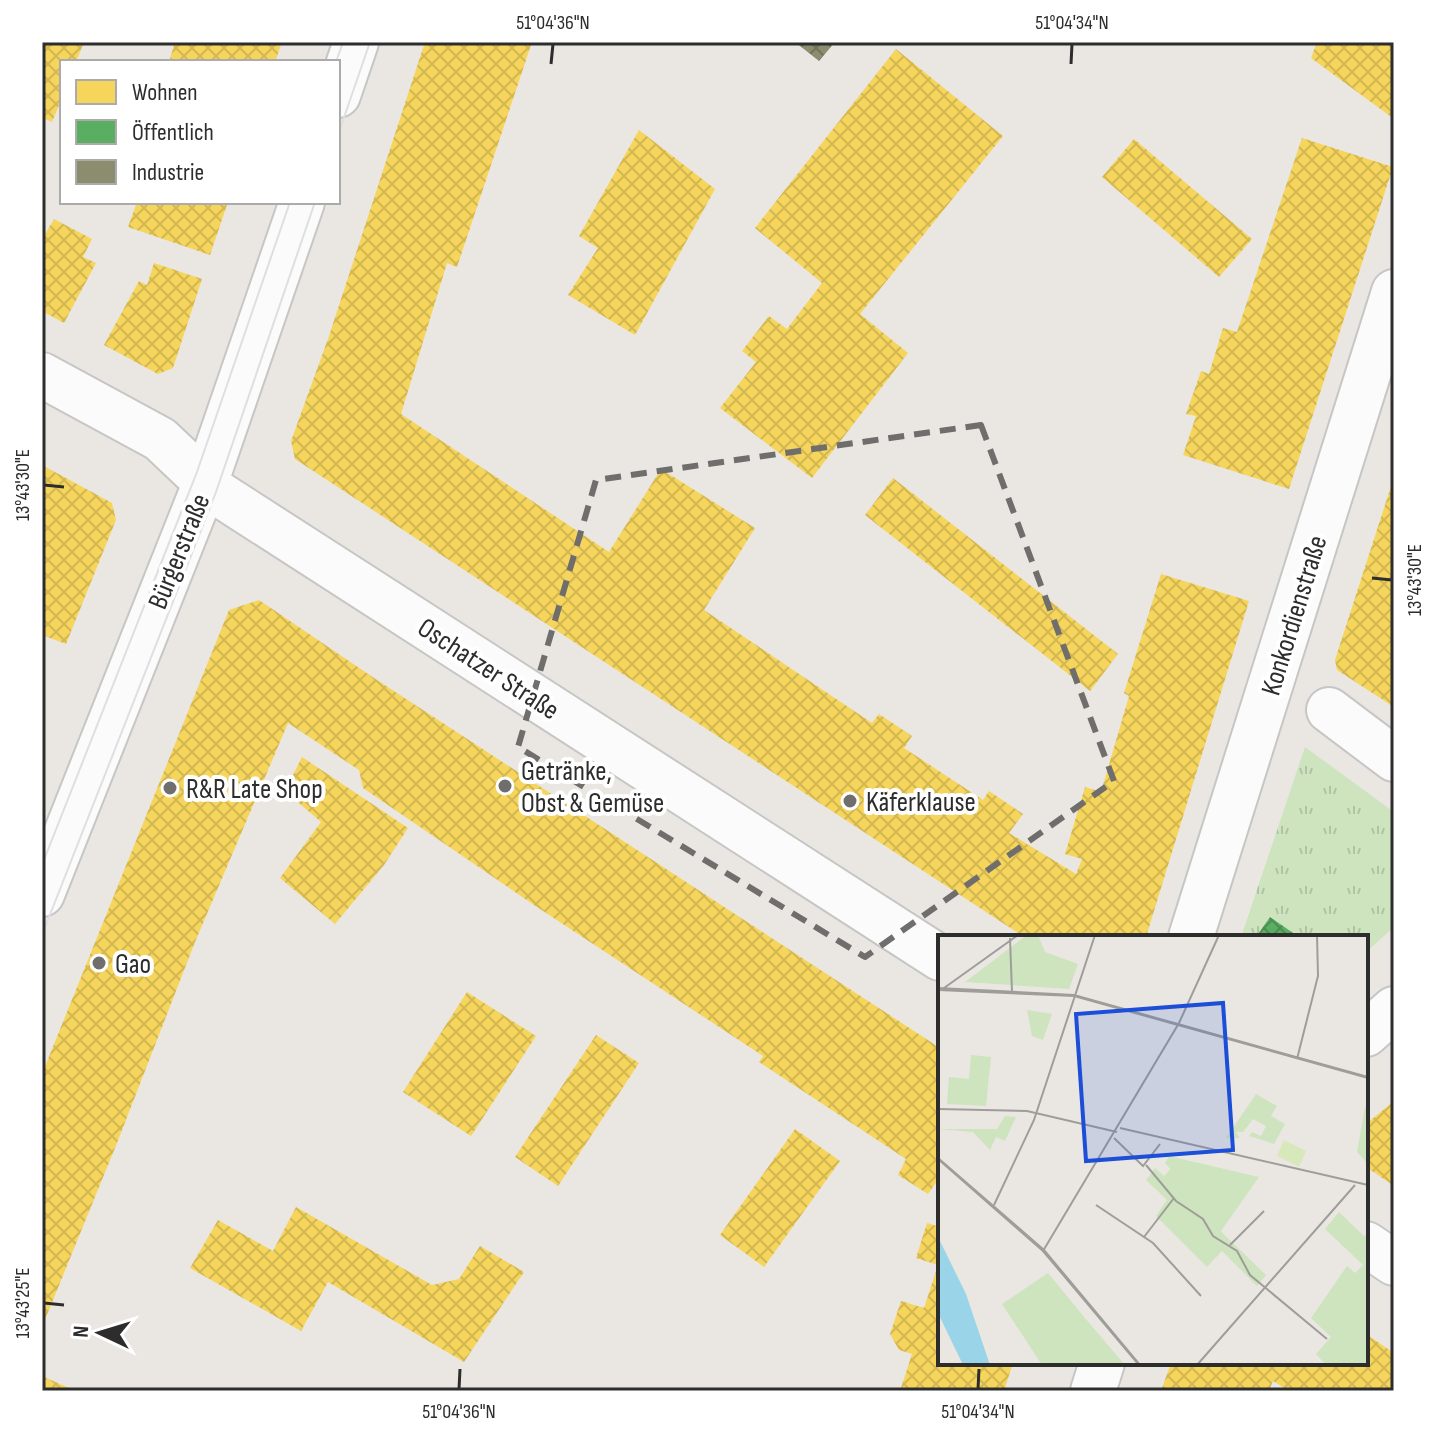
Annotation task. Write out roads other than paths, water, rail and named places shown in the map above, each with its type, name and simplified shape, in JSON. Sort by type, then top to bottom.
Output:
[{"type":"street","points":[[340,89],[356,42]]},
{"type":"street","name":"Bürgerstraße","points":[[42,894],[206,481],[301,204]]},
{"type":"street","name":"Konkordienstraße","points":[[1192,935],[1394,292]]},
{"type":"street","name":"Oschatzer Straße","points":[[42,375],[160,439],[216,492],[938,957]]},
{"type":"street","points":[[1329,710],[1394,759]]},
{"type":"street","points":[[1368,1032],[1394,1009]]},
{"type":"street","points":[[1368,1245],[1394,1263]]},
{"type":"street","points":[[1093,1391],[1101,1365]]},
{"type":"tram line","points":[[337,60],[343,42]]},
{"type":"tram line","points":[[340,129],[370,42]]},
{"type":"tram line","points":[[42,865],[197,472],[289,204]]},
{"type":"tram line","points":[[42,935],[216,492],[314,204]]},
{"type":"place","name":"Getränke, Obst & Gemüse","points":[[505,786]]},
{"type":"place","name":"R&R Late Shop","points":[[170,788]]},
{"type":"place","name":"Käferklause","points":[[850,801]]},
{"type":"place","name":"Gao","points":[[99,963]]}]
